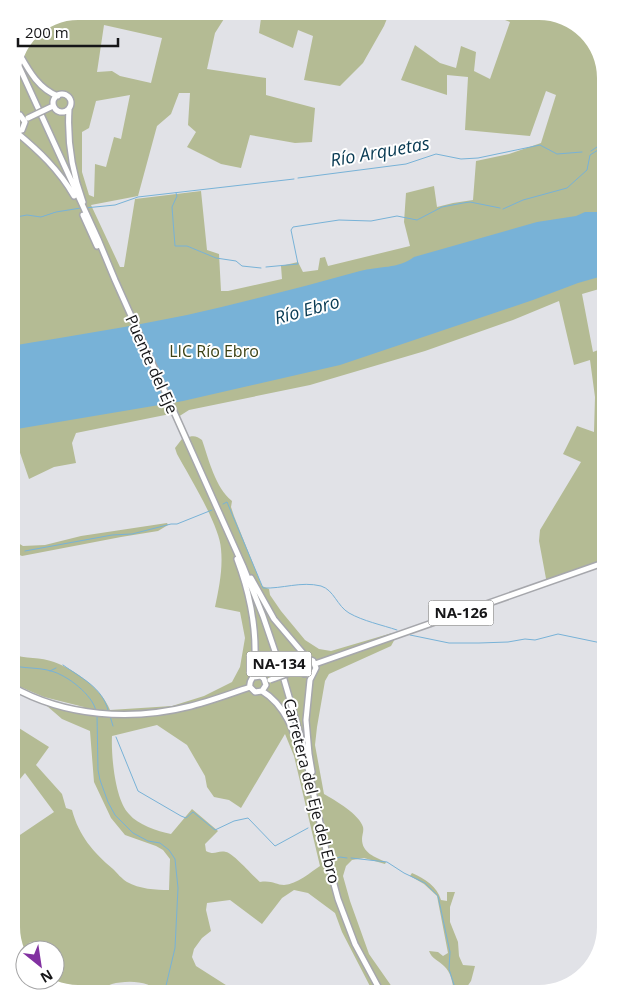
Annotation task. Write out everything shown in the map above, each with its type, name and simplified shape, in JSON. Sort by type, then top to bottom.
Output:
[{"type":"main road","points":[[23,61],[43,88],[58,96]]},
{"type":"main road","name":"NA-134","points":[[21,70],[106,260]]},
{"type":"main road","points":[[52,107],[54,100],[58,96],[62,94],[69,97],[71,104],[68,109],[69,144],[76,180],[98,239]]},
{"type":"main road","points":[[20,115],[26,118],[52,107],[61,111],[68,109]]},
{"type":"main road","points":[[20,129],[24,128],[26,118]]},
{"type":"main road","points":[[20,136],[44,157],[61,176],[74,197],[93,238],[106,260]]},
{"type":"main road","name":"Puente del Eje","points":[[106,260],[190,448]]},
{"type":"main road","name":"Carretera del Eje del Ebro","points":[[190,448],[250,583],[281,669],[303,745],[330,873],[347,924],[362,958],[377,985]]},
{"type":"main road","points":[[212,499],[227,524],[266,607],[281,629],[308,659],[315,664],[316,668],[312,674],[308,697],[306,732],[317,808]]},
{"type":"main road","points":[[225,526],[250,603],[254,642],[253,677],[249,683],[250,687],[255,692],[262,691],[268,681],[297,670],[302,662],[308,659]]},
{"type":"main road","name":"NA-126","points":[[315,664],[597,565]]},
{"type":"main road","points":[[297,670],[304,674],[312,674]]},
{"type":"main road","points":[[253,677],[260,676],[268,681]]},
{"type":"main road","points":[[20,690],[65,707],[89,712],[129,715],[169,711],[201,704],[250,687]]},
{"type":"main road","points":[[262,691],[278,703],[292,729],[304,763],[323,839]]},
{"type":"green space","points":[[78,20],[223,20],[215,33],[207,69],[266,78],[266,95],[315,108],[312,142],[295,143],[250,135],[241,168],[221,164],[187,147],[196,132],[188,125],[190,93],[179,93],[171,114],[157,126],[138,196],[91,205],[120,267],[124,267],[135,199],[201,191],[207,250],[219,254],[221,291],[282,279],[281,266],[298,262],[303,272],[318,270],[320,258],[325,257],[328,266],[410,246],[404,222],[406,193],[434,186],[437,207],[473,200],[476,161],[509,154],[541,143],[556,95],[546,91],[530,136],[465,130],[468,77],[447,75],[447,95],[401,80],[415,45],[440,63],[456,68],[461,46],[476,52],[474,71],[490,79],[510,22],[505,20],[551,21],[565,26],[583,40],[591,52],[597,70],[597,290],[582,294],[593,352],[597,350],[597,566],[547,584],[539,541],[540,530],[581,462],[563,454],[577,426],[594,432],[595,397],[590,360],[574,365],[559,301],[513,320],[425,351],[310,385],[189,410],[178,417],[175,413],[76,433],[72,443],[76,463],[54,467],[29,479],[20,453],[20,74],[26,52],[40,34],[56,24]],"holes":[[[104,25],[162,38],[151,83],[120,76],[112,71],[97,72]],[[130,95],[121,139],[114,137],[106,167],[95,164],[94,197],[89,195],[82,172],[82,132],[89,128],[96,101]]]},
{"type":"green space","points":[[261,20],[386,20],[363,63],[340,86],[304,80],[313,36],[298,30],[293,48],[259,33]]},
{"type":"green space","points":[[185,435],[186,438],[195,436],[202,440],[217,481],[232,501],[231,507],[234,516],[262,586],[269,589],[270,595],[281,611],[305,640],[319,649],[331,651],[392,633],[396,637],[391,646],[329,674],[325,681],[315,745],[324,794],[346,808],[361,822],[364,848],[370,854],[386,862],[385,864],[364,858],[352,860],[346,866],[343,876],[369,954],[391,985],[369,985],[342,932],[335,913],[308,893],[294,890],[282,898],[262,924],[230,900],[207,903],[206,910],[211,931],[202,938],[194,949],[192,957],[196,966],[226,985],[148,985],[138,982],[110,985],[66,984],[65,940],[21,940],[20,835],[54,812],[25,773],[20,779],[20,729],[49,747],[36,765],[62,794],[66,808],[72,810],[83,836],[99,856],[127,882],[142,888],[169,890],[170,859],[163,850],[125,835],[111,818],[94,782],[90,731],[62,719],[47,706],[48,700],[84,707],[44,697],[20,687],[20,656],[49,660],[62,665],[94,687],[110,710],[172,706],[204,696],[232,682],[240,667],[245,638],[240,612],[215,607],[221,571],[221,549],[210,515],[175,448]],"holes":[[[157,725],[187,745],[205,776],[207,787],[214,797],[229,800],[241,808],[285,734],[294,756],[320,866],[289,884],[260,882],[229,853],[206,851],[205,844],[218,831],[192,809],[171,834],[148,827],[137,821],[129,814],[120,799],[113,765],[112,736]]]},
{"type":"green space","points":[[167,523],[168,525],[158,531],[20,555],[20,544],[23,546],[45,545],[81,536]]},
{"type":"green space","points":[[412,873],[430,884],[437,891],[441,900],[447,901],[447,892],[455,892],[450,907],[450,922],[458,942],[459,956],[463,965],[475,966],[468,985],[453,985],[448,971],[430,954],[429,951],[438,952],[443,956],[448,953],[437,896],[424,884],[410,876]]},
{"type":"water","name":"LIC Río Ebro","points":[[585,212],[597,212],[597,278],[340,365],[183,401],[20,428],[20,344],[143,324],[209,310],[367,269],[402,264],[414,257],[537,222],[576,216]]},
{"type":"waterway","name":"Río Arquetas","points":[[298,178],[406,164],[436,154],[461,159],[478,158],[540,145],[557,154],[582,152]]},
{"type":"waterway","name":"Río Arquetas","points":[[591,151],[597,147]]},
{"type":"waterway","points":[[503,209],[523,200],[567,188],[587,170],[590,155],[597,151]]},
{"type":"waterway","name":"Río Arquetas","points":[[85,208],[115,205],[138,197],[294,179]]},
{"type":"waterway","points":[[176,193],[177,196],[172,207],[175,246],[187,246],[216,258],[236,261],[242,266],[261,268]]},
{"type":"waterway","points":[[266,267],[298,264],[291,230],[293,227],[339,220],[371,221],[397,216],[417,220],[442,207],[470,202],[500,208]]},
{"type":"waterway","name":"Río Arquetas","points":[[20,216],[27,215],[41,217],[56,212],[81,208]]},
{"type":"waterway","points":[[223,504],[227,502],[263,588],[306,584],[321,586],[329,591],[341,606],[354,616],[397,630]]},
{"type":"waterway","points":[[25,551],[112,535],[132,534],[177,524],[212,510]]},
{"type":"waterway","points":[[410,635],[449,643],[479,643],[508,642],[525,639],[535,640],[558,634],[597,642]]},
{"type":"waterway","points":[[63,665],[96,689],[108,710]]},
{"type":"waterway","points":[[20,667],[57,673],[71,681],[85,692],[96,711]]},
{"type":"waterway","points":[[50,671],[56,668]]},
{"type":"waterway","points":[[97,715],[98,770],[108,802],[115,815],[133,833],[148,841],[160,843],[169,850],[175,859],[178,888],[175,948],[166,985]]},
{"type":"waterway","points":[[110,716],[113,726]]},
{"type":"waterway","points":[[116,737],[138,791],[181,816],[186,818],[193,812],[215,830],[234,821],[248,818],[275,846],[308,828]]},
{"type":"waterway","points":[[332,860],[340,857],[347,858]]},
{"type":"waterway","points":[[351,858],[387,862],[425,883],[438,896],[450,952],[449,969],[454,985]]},
{"type":"water label","name":"Río Ebro","points":[[307,310]]}]
